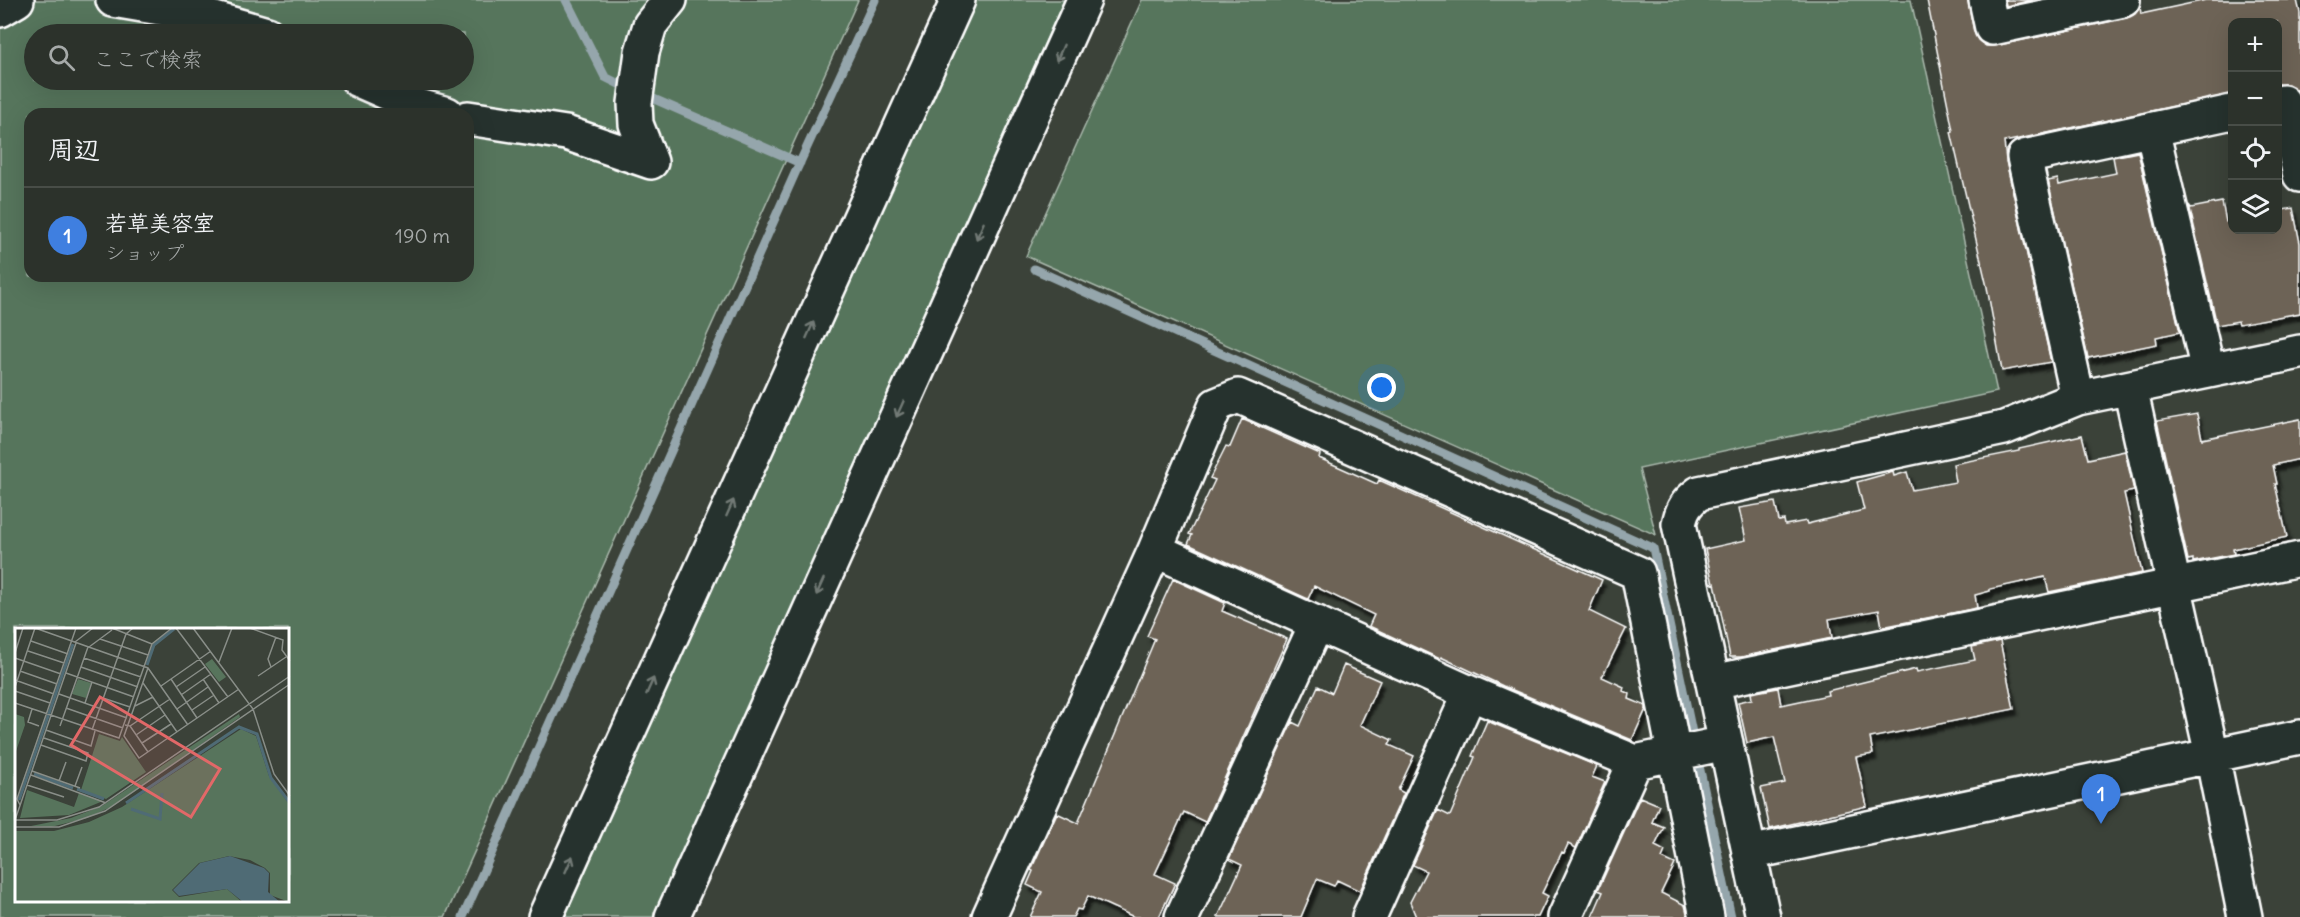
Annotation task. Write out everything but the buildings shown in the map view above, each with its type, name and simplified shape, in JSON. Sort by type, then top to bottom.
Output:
[{"type":"street","points":[[0,10],[16,0]]},
{"type":"street","points":[[113,0],[201,15],[232,24]]},
{"type":"street","points":[[474,119],[566,133],[651,162],[636,124],[635,103],[642,52],[650,25],[670,0]]},
{"type":"street","points":[[545,917],[958,0]]},
{"type":"street","points":[[672,917],[1084,0]]},
{"type":"street","points":[[1986,0],[1992,28],[2123,0]]},
{"type":"street","points":[[381,90],[426,108]]},
{"type":"street","points":[[2287,101],[2300,175]]},
{"type":"street","points":[[2078,398],[2024,157],[2228,113]]},
{"type":"street","points":[[2152,129],[2208,371]]},
{"type":"street","points":[[1707,917],[1698,749],[1713,682],[1679,524],[1681,512],[1687,502],[1699,493],[2004,428],[2078,398],[2300,352]]},
{"type":"street","points":[[2130,388],[2212,755],[2245,917]]},
{"type":"street","points":[[989,917],[1155,550],[1216,405],[1238,396],[1638,573],[1698,749],[1749,853],[1762,917]]},
{"type":"street","points":[[1155,550],[1470,693],[1635,762],[1698,749]]},
{"type":"street","points":[[1713,682],[2300,559]]},
{"type":"street","points":[[1182,917],[1317,622]]},
{"type":"street","points":[[1369,917],[1470,693]]},
{"type":"street","points":[[1749,853],[2300,737]]},
{"type":"street","points":[[1565,917],[1635,762]]},
{"type":"green space","points":[[0,0],[858,0],[445,917],[0,917]]},
{"type":"green space","points":[[976,0],[1064,0],[653,917],[565,917],[861,254]]},
{"type":"green space","points":[[1142,0],[1911,0],[1997,392],[1639,469],[1656,535],[1026,256]]},
{"type":"waterway","points":[[566,0],[605,77],[619,84]]},
{"type":"waterway","points":[[463,917],[796,171],[875,0]]},
{"type":"waterway","points":[[654,99],[800,163]]},
{"type":"waterway","points":[[1034,269],[1653,548],[1731,917]]},
{"type":"place","name":"若草美容室","points":[[2101,824]]}]
